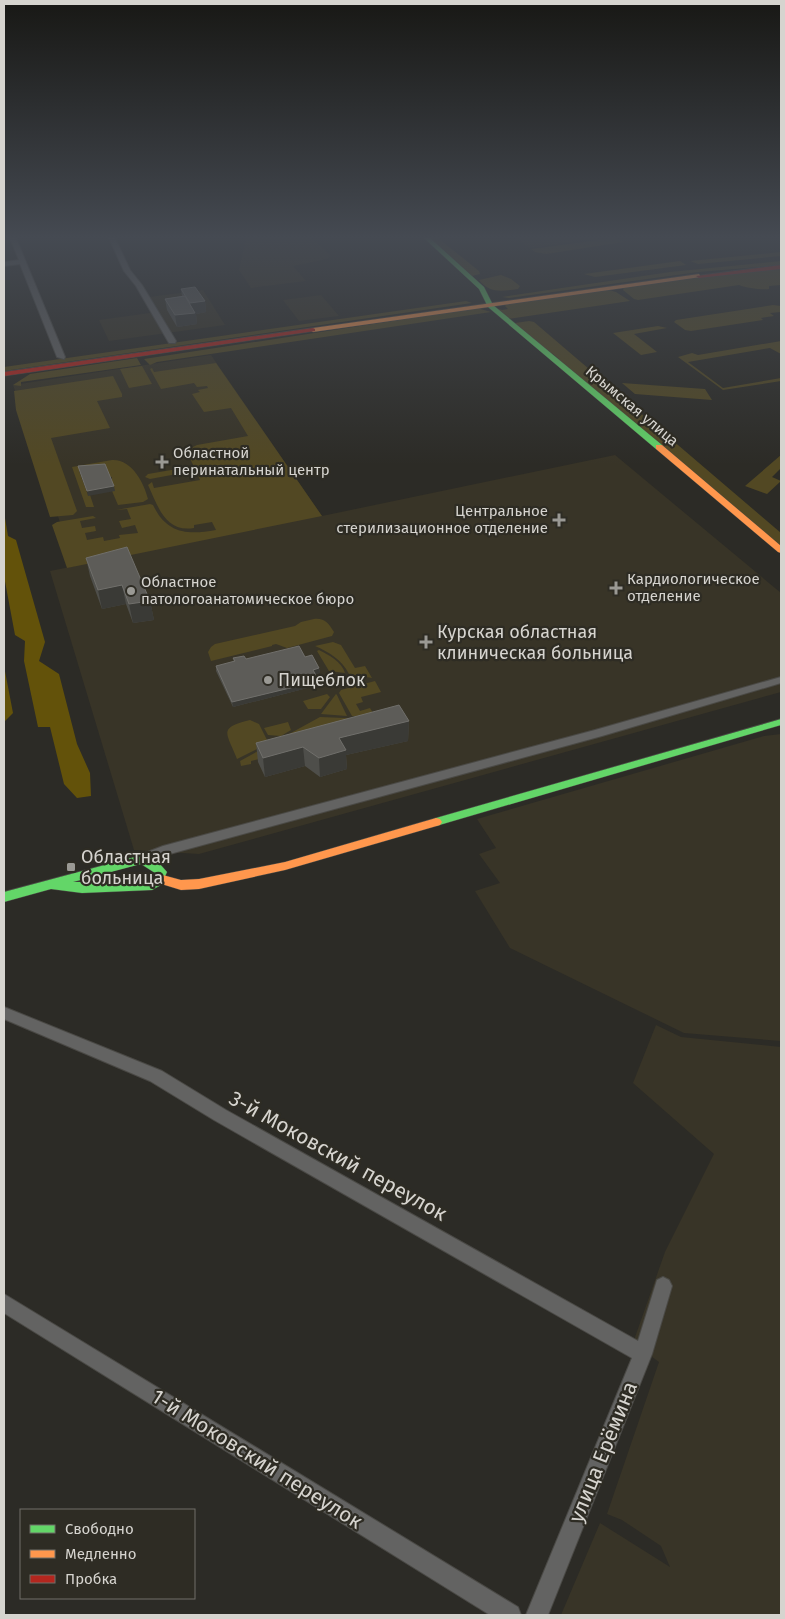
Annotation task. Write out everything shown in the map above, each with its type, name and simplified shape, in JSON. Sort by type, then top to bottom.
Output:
[{"type":"main road","points":[[4,365],[386,314]]},
{"type":"main road","points":[[7,379],[18,372],[399,314]]},
{"type":"main road","name":"Крымская улица","points":[[500,314],[781,550]]},
{"type":"main road","points":[[159,879],[181,885],[246,876],[781,722]]},
{"type":"main road","points":[[4,897],[50,884],[142,859],[161,872],[159,879],[152,885],[142,887],[82,888],[50,884]]},
{"type":"street","points":[[43,314],[61,357]]},
{"type":"street","points":[[156,314],[172,341]]},
{"type":"street","points":[[142,859],[163,851],[598,733],[781,680]]},
{"type":"street","name":"3-й Моковский переулок","points":[[4,1013],[156,1076],[220,1115],[642,1354]]},
{"type":"street","name":"улица Ерёмина","points":[[537,1615],[642,1354],[663,1286]]},
{"type":"street","name":"1-й Моковский переулок","points":[[4,1303],[510,1615]]},
{"type":"shaded area","points":[[146,314],[218,314],[225,325],[109,341],[99,320]]},
{"type":"shaded area","points":[[293,314],[337,314],[339,316],[299,321]]},
{"type":"shaded area","points":[[378,314],[399,314],[4,371],[4,367]]},
{"type":"shaded area","points":[[441,314],[481,314],[157,362],[150,365],[144,359]]},
{"type":"shaded area","points":[[502,314],[545,314],[508,319]]},
{"type":"shaded area","points":[[718,314],[771,314],[774,316],[761,318],[763,320],[691,331],[685,330],[674,322],[676,320]]},
{"type":"shaded area","points":[[534,322],[781,533],[781,546],[515,323]]},
{"type":"shaded area","points":[[658,326],[667,328],[634,334],[657,352],[641,355],[613,333]]},
{"type":"shaded area","points":[[781,341],[781,354],[770,348],[688,362],[723,388],[781,378],[781,381],[723,390],[678,357],[692,353],[698,355]]},
{"type":"shaded area","name":"Курская областная клиническая больница","points":[[211,355],[322,516],[615,455],[781,593],[781,692],[199,854],[134,850],[50,571],[75,566],[13,385]]},
{"type":"shaded area","points":[[137,358],[141,365],[21,382],[21,386],[13,385],[30,374]]},
{"type":"shaded area","points":[[216,363],[322,516],[67,568],[52,525],[57,522],[93,516],[96,518],[80,521],[82,528],[95,526],[96,531],[85,533],[87,540],[103,537],[104,541],[120,538],[119,535],[138,533],[135,525],[122,528],[119,521],[131,519],[127,509],[116,510],[150,504],[153,505],[159,515],[171,527],[187,532],[216,530],[212,522],[194,525],[194,528],[184,528],[169,522],[159,509],[148,485],[152,482],[154,488],[200,480],[188,454],[189,449],[197,445],[248,436],[231,408],[204,412],[192,394],[200,392],[198,390],[208,388],[207,386],[197,387],[194,383],[161,389],[150,369],[152,368],[154,372]]},
{"type":"shaded area","points":[[142,366],[152,384],[129,388],[120,369]]},
{"type":"shaded area","points":[[113,376],[122,397],[97,401],[110,428],[51,438],[77,511],[73,515],[50,517],[16,410],[14,391]]},
{"type":"shaded area","points":[[622,383],[705,389],[712,400],[635,394]]},
{"type":"shaded area","points":[[781,455],[781,468],[772,477],[781,481],[767,494],[745,486]]},
{"type":"shaded area","points":[[112,460],[125,463],[136,473],[144,486],[148,499],[143,502],[118,505],[112,491],[112,477],[79,471],[94,507],[86,507],[72,467]]},
{"type":"shaded area","points":[[183,468],[188,469],[188,472],[150,479],[145,477],[148,474]]},
{"type":"shaded area","points":[[4,512],[8,536],[16,540],[45,642],[39,661],[59,674],[77,744],[90,773],[91,796],[77,798],[64,784],[50,727],[38,727],[24,661],[25,641],[15,635],[4,576]]},
{"type":"shaded area","points":[[314,619],[324,620],[334,632],[332,636],[287,648],[276,644],[211,661],[208,652],[215,644],[295,626],[301,622]]},
{"type":"shaded area","points":[[333,642],[341,645],[355,668],[365,666],[372,678],[349,674],[335,657],[315,646]]},
{"type":"shaded area","points":[[319,650],[338,662],[345,673],[329,671],[317,651]]},
{"type":"shaded area","points":[[4,666],[13,713],[4,722]]},
{"type":"shaded area","points":[[375,681],[381,692],[361,697],[363,702],[356,704],[360,711],[370,708],[373,713],[392,719],[352,716],[339,693],[341,690]]},
{"type":"shaded area","points":[[327,694],[330,697],[321,709],[308,709],[303,701]]},
{"type":"shaded area","points":[[336,694],[347,716],[321,714]]},
{"type":"shaded area","points":[[320,717],[393,720],[315,745],[251,761],[251,764],[241,766],[240,761]]},
{"type":"shaded area","points":[[250,720],[259,724],[268,742],[237,759],[227,733],[233,726]]},
{"type":"shaded area","points":[[288,722],[291,730],[281,736],[268,735],[264,728]]},
{"type":"shaded area","points":[[781,734],[781,1041],[684,1033],[510,948],[475,891],[500,883],[479,854],[496,848],[477,819],[764,736]]},
{"type":"shaded area","points":[[656,1025],[681,1037],[781,1047],[781,1615],[561,1615],[600,1523],[670,1567],[661,1546],[622,1520],[607,1514],[659,1362],[633,1343],[665,1252],[714,1154],[633,1083]]},
{"type":"building","points":[[105,464],[114,486],[87,491],[78,466]]},
{"type":"building","points":[[127,547],[150,601],[129,604],[122,585],[98,590],[86,558]]},
{"type":"building","name":"Пищеблок","points":[[299,646],[305,657],[312,655],[319,668],[313,670],[319,681],[232,702],[216,666],[235,661],[233,658],[244,656],[246,659]]},
{"type":"building","points":[[399,705],[409,721],[339,738],[346,750],[319,758],[303,747],[263,758],[256,743]]},
{"type":"traffic: fast","points":[[499,314],[659,447]]},
{"type":"traffic: fast","points":[[436,822],[781,722]]},
{"type":"traffic: fast","points":[[4,897],[142,859],[155,866],[161,872],[157,882],[148,887],[82,888],[50,884]]},
{"type":"traffic: slow","points":[[313,330],[431,314]]},
{"type":"traffic: slow","points":[[659,447],[781,550]]},
{"type":"traffic: slow","points":[[159,879],[181,885],[199,884],[285,866],[436,822]]},
{"type":"traffic: jam","points":[[4,374],[313,330]]},
{"type":"place","name":"Областной перинатальный центр","points":[[162,462]]},
{"type":"place","name":"Центральное стерилизационное отделение","points":[[559,520]]},
{"type":"place","name":"Кардиологическое отделение","points":[[616,588]]},
{"type":"place","name":"Областное патологоанатомическое бюро","points":[[131,591]]},
{"type":"place","name":"Курская областная клиническая больница","points":[[426,642]]},
{"type":"place","name":"Пищеблок","points":[[268,680]]},
{"type":"place","name":"Областная больница","points":[[71,867]]}]
